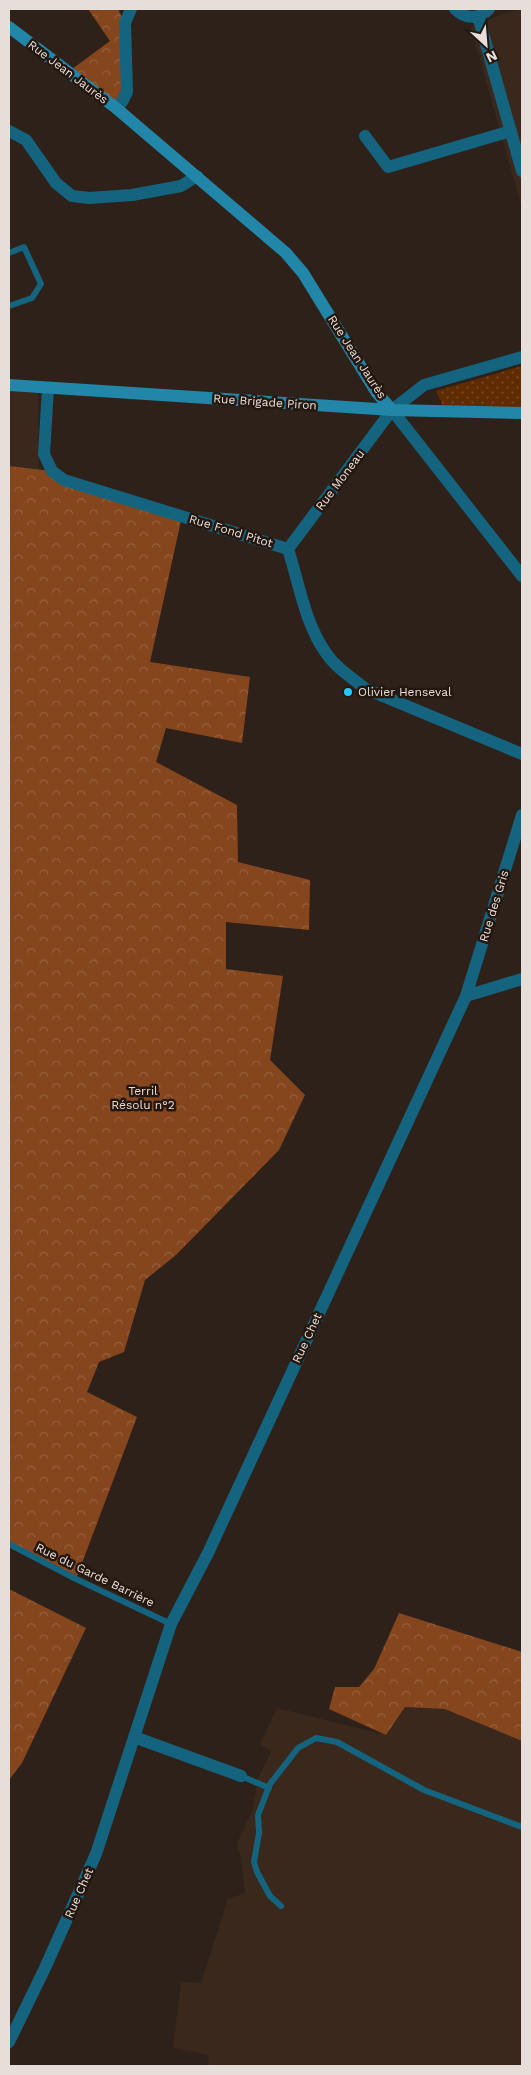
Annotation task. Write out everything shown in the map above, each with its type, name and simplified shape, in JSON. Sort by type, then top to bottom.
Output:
[{"type":"street","points":[[116,108],[122,102],[127,92],[125,23],[132,9]]},
{"type":"street","points":[[456,9],[468,17],[478,16],[489,9]]},
{"type":"street","points":[[478,16],[522,171]]},
{"type":"street","name":"Rue Jean Jaurès","points":[[9,26],[116,108],[286,253],[303,273],[377,393],[520,569]]},
{"type":"street","points":[[9,131],[26,140],[56,183],[72,196],[89,198],[132,195],[181,186],[197,176]]},
{"type":"street","points":[[365,136],[388,167],[511,131]]},
{"type":"street","name":"Rue Moneau","points":[[288,549],[392,410],[424,385],[522,356]]},
{"type":"street","name":"Rue Brigade Piron","points":[[9,385],[392,410],[522,413]]},
{"type":"street","name":"Rue Fond Pitot","points":[[48,388],[44,454],[52,471],[64,480],[288,549],[313,632],[326,654],[344,672],[366,689],[522,754]]},
{"type":"street","name":"Rue des Gris","points":[[466,996],[522,816]]},
{"type":"street","points":[[466,996],[522,980]]},
{"type":"street","name":"Rue Chet","points":[[9,2042],[45,1968],[96,1854],[171,1624],[208,1553],[466,996]]},
{"type":"street","points":[[134,1737],[241,1776]]},
{"type":"lane","points":[[9,253],[24,247],[41,284],[32,298],[9,306]]},
{"type":"lane","name":"Rue du Garde Barrière","points":[[9,1544],[67,1575],[171,1624]]},
{"type":"lane","points":[[281,1906],[270,1896],[257,1872],[254,1862],[259,1833],[258,1815],[269,1788],[298,1748],[316,1738],[337,1742],[424,1790],[522,1826]]},
{"type":"lane","points":[[241,1776],[269,1788]]},
{"type":"shaded area","points":[[522,9],[522,208],[471,28],[505,13]]},
{"type":"shaded area","points":[[522,366],[522,411],[446,412],[436,391]]},
{"type":"shaded area","points":[[9,391],[38,393],[39,469],[9,466]]},
{"type":"shaded area","points":[[405,1707],[445,1709],[522,1741],[522,2066],[208,2066],[209,2055],[173,2048],[181,1982],[201,1983],[228,1899],[245,1893],[241,1858],[237,1843],[252,1812],[258,1778],[271,1751],[260,1744],[277,1708],[386,1735]]},
{"type":"green space","points":[[88,9],[118,9],[125,23],[127,92],[116,108],[68,72],[110,41]]},
{"type":"green space","name":"Terril Résolu n°2","points":[[9,466],[52,471],[182,516],[150,662],[250,677],[242,743],[166,728],[156,762],[237,805],[238,862],[310,880],[309,930],[226,922],[226,969],[283,976],[270,1060],[305,1095],[279,1150],[176,1255],[145,1280],[124,1352],[99,1362],[87,1392],[137,1417],[76,1579],[9,1546]]},
{"type":"green space","points":[[9,1589],[86,1628],[22,1763],[9,1780]]},
{"type":"green space","points":[[399,1613],[522,1652],[522,1741],[445,1709],[405,1707],[386,1735],[329,1709],[335,1687],[359,1687],[374,1669]]},
{"type":"place","name":"Olivier Henseval","points":[[348,692]]}]
